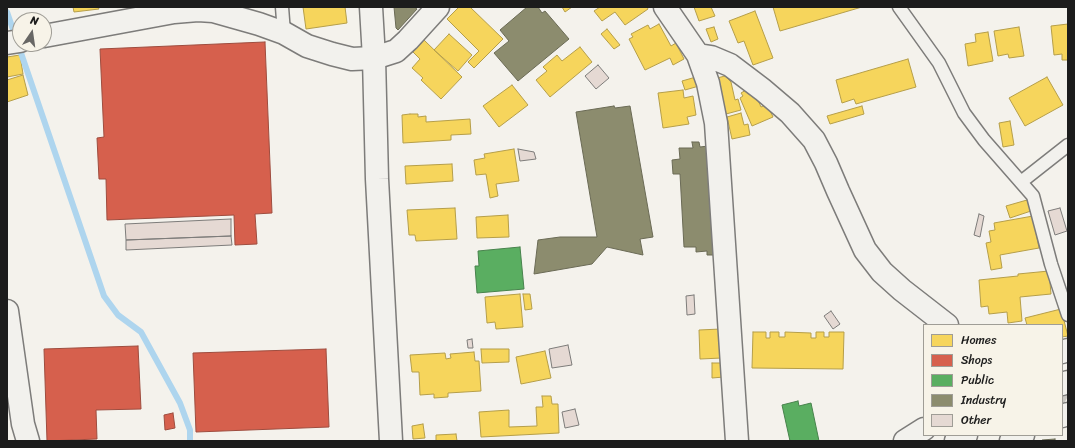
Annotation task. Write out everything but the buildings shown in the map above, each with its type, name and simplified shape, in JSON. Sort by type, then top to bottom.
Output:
[{"type":"main road","points":[[371,7],[374,58],[377,179],[391,441]]},
{"type":"main road","points":[[52,35],[174,12],[198,10],[213,11],[259,24],[284,33],[307,46],[352,60],[374,58],[396,51],[438,7]]},
{"type":"main road","points":[[665,7],[698,55],[708,83],[716,123],[736,441]]},
{"type":"main road","points":[[698,55],[711,57],[730,65],[790,113],[814,140],[826,162],[865,250],[882,272],[902,290],[946,324]]},
{"type":"main road","points":[[7,311],[23,424],[28,441]]},
{"type":"main road","points":[[905,441],[923,430]]},
{"type":"main road","points":[[1011,441],[1021,436]]},
{"type":"lane","points":[[282,7],[284,33]]},
{"type":"lane","points":[[899,7],[939,63],[964,113],[984,140],[1033,196],[1051,264],[1068,315]]},
{"type":"lane","points":[[1021,182],[1068,145]]},
{"type":"waterway","points":[[7,12],[104,296],[118,315],[141,332],[180,403],[190,430],[190,441]]},
{"type":"tunnel","points":[[1063,394],[1068,396]]}]
